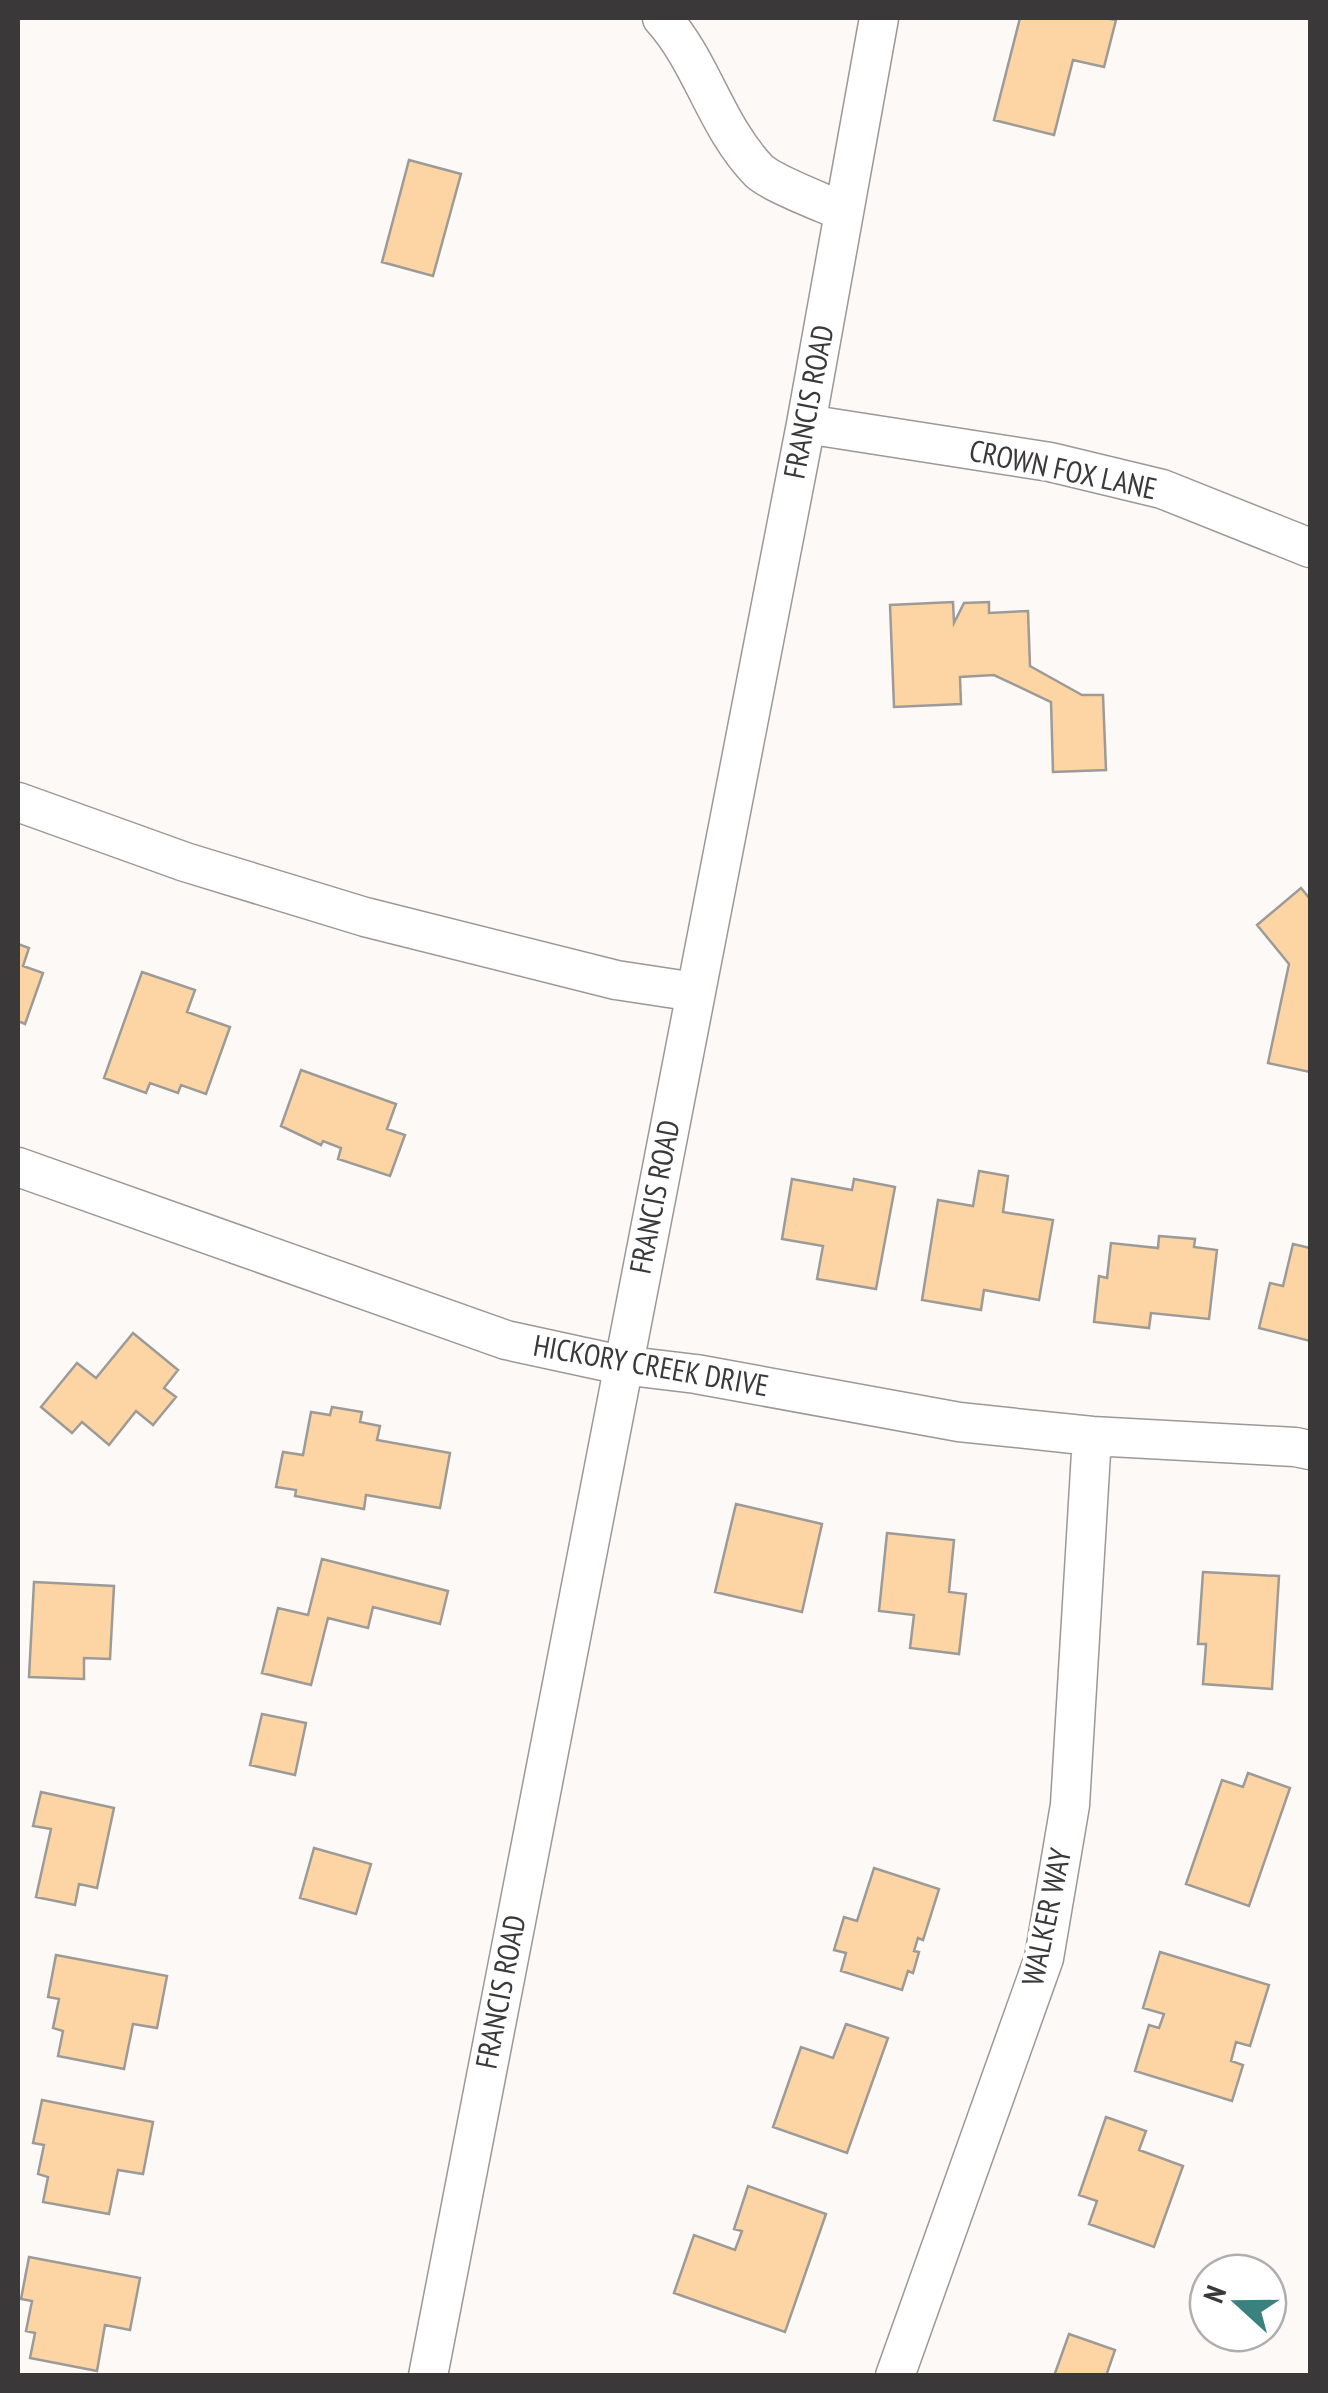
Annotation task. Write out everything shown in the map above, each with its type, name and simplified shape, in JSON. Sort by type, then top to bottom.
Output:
[{"type":"street","points":[[662,18],[675,32],[714,108],[761,173],[844,212]]},
{"type":"street","name":"FRANCIS ROAD","points":[[428,2376],[806,424],[879,18]]},
{"type":"street","name":"CROWN FOX LANE","points":[[806,424],[1050,462],[1162,489],[1310,548]]},
{"type":"street","points":[[18,802],[185,862],[365,917],[616,980],[695,992]]},
{"type":"street","name":"HICKORY CREEK DRIVE","points":[[18,1167],[506,1340],[622,1365],[696,1374],[958,1422],[1092,1436],[1310,1450]]},
{"type":"street","name":"WALKER WAY","points":[[895,2376],[1044,1958],[1070,1805],[1092,1436]]},
{"type":"building","points":[[1020,18],[1116,20],[1104,67],[1073,60],[1054,135],[994,120]]},
{"type":"building","points":[[409,160],[461,174],[433,276],[382,262]]},
{"type":"building","points":[[953,602],[954,623],[964,603],[989,602],[989,613],[1028,611],[1030,666],[1082,695],[1103,695],[1106,770],[1053,772],[1051,702],[994,675],[960,677],[961,704],[894,707],[890,605]]},
{"type":"building","points":[[1301,888],[1310,899],[1310,1072],[1268,1063],[1289,964],[1257,925]]},
{"type":"building","points":[[18,944],[29,948],[23,966],[43,973],[25,1024],[18,1021]]},
{"type":"building","points":[[142,972],[195,990],[187,1012],[230,1027],[206,1094],[181,1085],[178,1093],[150,1083],[146,1093],[104,1078]]},
{"type":"building","points":[[301,1070],[396,1104],[387,1129],[405,1135],[390,1176],[338,1159],[341,1148],[323,1141],[321,1145],[281,1126]]},
{"type":"building","points":[[979,1171],[1008,1176],[1003,1212],[1053,1220],[1039,1300],[984,1290],[981,1310],[922,1300],[938,1200],[973,1206]]},
{"type":"building","points":[[792,1179],[852,1190],[854,1179],[895,1187],[876,1289],[817,1279],[823,1246],[782,1239]]},
{"type":"building","points":[[1159,1236],[1195,1239],[1194,1247],[1217,1250],[1209,1319],[1151,1313],[1149,1328],[1094,1322],[1099,1276],[1107,1278],[1111,1243],[1158,1248]]},
{"type":"building","points":[[1293,1244],[1310,1248],[1310,1341],[1259,1328],[1270,1283],[1283,1286]]},
{"type":"building","points":[[133,1333],[178,1370],[164,1388],[176,1397],[153,1425],[136,1411],[109,1445],[82,1422],[72,1433],[41,1407],[77,1363],[96,1378]]},
{"type":"building","points":[[332,1407],[362,1412],[360,1422],[380,1426],[377,1440],[450,1453],[440,1508],[366,1495],[364,1509],[295,1496],[296,1490],[276,1487],[283,1452],[303,1455],[311,1412],[330,1415]]},
{"type":"building","points":[[736,1504],[822,1524],[802,1612],[715,1592]]},
{"type":"building","points":[[887,1533],[954,1540],[949,1592],[966,1594],[959,1654],[910,1648],[914,1615],[879,1611]]},
{"type":"building","points":[[322,1559],[448,1591],[440,1624],[373,1607],[368,1628],[328,1618],[311,1685],[262,1673],[278,1608],[308,1615]]},
{"type":"building","points":[[1203,1572],[1279,1576],[1272,1689],[1203,1684],[1206,1644],[1198,1644]]},
{"type":"building","points":[[34,1582],[114,1586],[110,1659],[84,1658],[84,1679],[29,1677]]},
{"type":"building","points":[[262,1714],[306,1723],[295,1775],[250,1765]]},
{"type":"building","points":[[1248,1773],[1290,1788],[1249,1906],[1186,1884],[1222,1780],[1243,1787]]},
{"type":"building","points":[[41,1792],[114,1808],[97,1888],[79,1884],[75,1905],[36,1897],[51,1829],[33,1826]]},
{"type":"building","points":[[314,1848],[371,1864],[356,1914],[300,1898]]},
{"type":"building","points":[[874,1868],[939,1889],[923,1940],[918,1938],[913,1973],[908,1971],[902,1990],[841,1971],[846,1953],[834,1950],[844,1917],[857,1921]]},
{"type":"building","points":[[1160,1952],[1269,1985],[1250,2046],[1236,2042],[1231,2061],[1243,2065],[1232,2101],[1135,2071],[1149,2025],[1159,2028],[1164,2014],[1143,2008]]},
{"type":"building","points":[[56,1955],[167,1976],[157,2028],[133,2024],[124,2069],[58,2056],[63,2031],[53,2028],[59,1999],[48,1997]]},
{"type":"building","points":[[846,2024],[888,2038],[847,2153],[773,2127],[801,2047],[833,2058]]},
{"type":"building","points":[[42,2100],[153,2122],[143,2174],[118,2170],[109,2214],[43,2202],[48,2177],[38,2174],[44,2145],[33,2143]]},
{"type":"building","points":[[1106,2117],[1146,2131],[1139,2150],[1183,2166],[1154,2247],[1089,2224],[1097,2201],[1079,2195]]},
{"type":"building","points":[[748,2186],[826,2214],[785,2332],[674,2293],[694,2235],[735,2250],[742,2231],[734,2229]]},
{"type":"building","points":[[29,2257],[140,2278],[130,2330],[105,2325],[97,2371],[30,2358],[35,2333],[26,2331],[32,2301],[21,2299]]},
{"type":"building","points":[[1069,2334],[1115,2350],[1106,2376],[1054,2376]]}]
